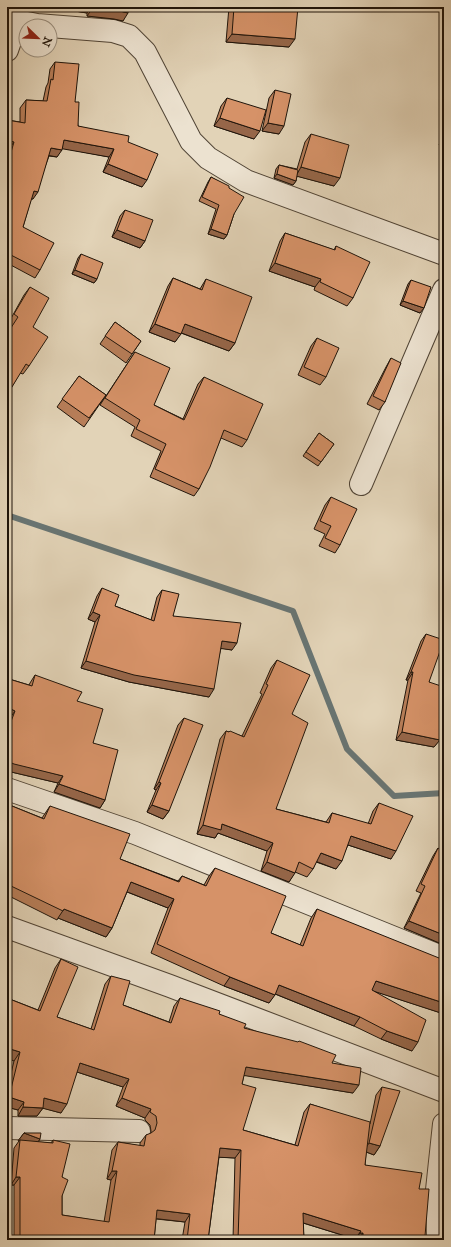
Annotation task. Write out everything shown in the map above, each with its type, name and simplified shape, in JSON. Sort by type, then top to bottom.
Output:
[{"type":"street","points":[[7,50],[13,14],[37,25],[113,31],[129,36],[145,52],[191,141],[208,158],[246,181],[444,254]]},
{"type":"street","points":[[361,484],[444,290]]},
{"type":"street","points":[[7,789],[135,833],[444,958]]},
{"type":"street","points":[[7,927],[170,986],[444,1091]]},
{"type":"street","points":[[438,1240],[436,1190],[444,1124]]},
{"type":"street","points":[[7,1128],[139,1131]]},
{"type":"building","points":[[92,7],[129,7],[128,13],[92,9]]},
{"type":"building","points":[[234,7],[298,7],[295,39],[232,34]]},
{"type":"building","points":[[55,62],[79,64],[75,102],[79,102],[78,126],[129,136],[128,142],[158,154],[147,180],[108,164],[114,149],[64,140],[62,150],[51,148],[38,192],[34,191],[23,227],[54,243],[40,270],[7,253],[7,166],[14,142],[7,140],[7,120],[25,123],[26,100],[47,101],[51,79],[53,80]]},
{"type":"building","points":[[275,90],[291,94],[284,126],[268,123]]},
{"type":"building","points":[[227,98],[266,110],[260,131],[220,118]]},
{"type":"building","points":[[311,134],[349,145],[340,178],[301,167]]},
{"type":"building","points":[[279,165],[298,170],[296,181],[277,174]]},
{"type":"building","points":[[211,177],[229,186],[229,188],[244,197],[234,214],[227,235],[211,229],[219,205],[202,197]]},
{"type":"building","points":[[125,210],[153,220],[145,241],[117,230]]},
{"type":"building","points":[[285,233],[335,250],[336,246],[370,262],[353,298],[320,282],[321,279],[275,263]]},
{"type":"building","points":[[81,254],[103,263],[97,279],[75,270]]},
{"type":"building","points":[[173,278],[202,290],[206,279],[252,297],[235,343],[185,324],[181,334],[155,324]]},
{"type":"building","points":[[411,280],[431,287],[424,308],[403,301]]},
{"type":"building","points":[[30,287],[49,298],[33,327],[48,337],[29,366],[26,364],[7,395],[7,334],[18,317],[14,314]]},
{"type":"building","points":[[115,322],[141,341],[132,354],[105,336]]},
{"type":"building","points":[[317,338],[339,348],[326,377],[304,367]]},
{"type":"building","points":[[135,352],[170,368],[154,405],[184,420],[204,377],[263,404],[247,440],[224,430],[210,467],[199,489],[155,469],[166,444],[136,429],[140,420],[105,398]]},
{"type":"building","points":[[391,358],[401,363],[385,402],[373,396]]},
{"type":"building","points":[[79,376],[106,395],[89,418],[62,399]]},
{"type":"building","points":[[319,433],[334,444],[321,462],[306,452]]},
{"type":"building","points":[[331,497],[357,509],[340,545],[325,538],[331,526],[320,521]]},
{"type":"building","points":[[102,588],[119,595],[115,606],[154,621],[162,590],[179,594],[173,616],[241,623],[237,643],[222,641],[214,689],[134,675],[86,661],[100,615],[93,612]]},
{"type":"building","points":[[426,634],[444,640],[429,682],[444,687],[444,730],[442,729],[440,740],[402,732],[413,672],[411,672]]},
{"type":"building","points":[[277,660],[310,675],[292,714],[308,723],[276,809],[329,823],[332,813],[371,824],[379,803],[413,816],[396,851],[351,836],[342,861],[321,853],[313,869],[299,862],[295,873],[267,862],[273,843],[222,824],[221,830],[203,825],[226,731],[230,731],[244,737],[268,685],[266,684]]},
{"type":"building","points":[[35,675],[82,692],[77,701],[103,709],[93,743],[118,750],[105,800],[59,784],[63,776],[7,761],[7,732],[15,711],[7,707],[7,683],[9,679],[32,686]]},
{"type":"building","points":[[184,718],[203,725],[169,811],[152,805],[161,783],[159,782]]},
{"type":"building","points":[[7,804],[44,819],[50,806],[130,834],[120,859],[179,882],[182,876],[206,886],[215,868],[286,896],[271,933],[303,946],[317,909],[444,960],[444,1003],[376,981],[372,990],[426,1020],[418,1042],[387,1031],[360,1017],[279,985],[275,995],[230,977],[157,944],[174,899],[131,882],[112,928],[64,909],[63,911],[11,886],[10,888],[7,887]]},
{"type":"building","points":[[438,848],[444,852],[444,935],[409,921],[425,886],[421,884]]},
{"type":"building","points":[[61,959],[78,967],[57,1017],[94,1030],[111,976],[130,981],[123,1005],[171,1023],[180,998],[220,1011],[219,1014],[246,1024],[244,1028],[298,1042],[299,1041],[336,1055],[332,1063],[361,1068],[359,1085],[246,1067],[242,1084],[256,1088],[243,1130],[298,1146],[310,1104],[370,1122],[365,1165],[422,1173],[419,1189],[429,1189],[425,1236],[421,1236],[421,1240],[363,1240],[363,1233],[360,1233],[361,1231],[303,1213],[304,1240],[238,1240],[241,1150],[220,1148],[208,1240],[187,1240],[190,1214],[157,1210],[154,1240],[20,1240],[20,1177],[16,1177],[20,1140],[53,1143],[53,1140],[70,1144],[62,1177],[68,1180],[62,1196],[62,1215],[109,1222],[117,1171],[112,1171],[118,1142],[144,1146],[146,1135],[155,1130],[157,1123],[156,1116],[150,1112],[151,1109],[122,1098],[129,1079],[80,1063],[67,1104],[44,1098],[43,1108],[23,1107],[24,1102],[9,1097],[20,1052],[7,1048],[7,998],[40,1011]]},
{"type":"building","points":[[382,1087],[400,1091],[380,1146],[369,1143]]},
{"type":"building","points":[[24,1133],[41,1133],[40,1139]]},
{"type":"waterway","points":[[7,515],[293,611],[347,749],[394,796],[444,793]]}]
